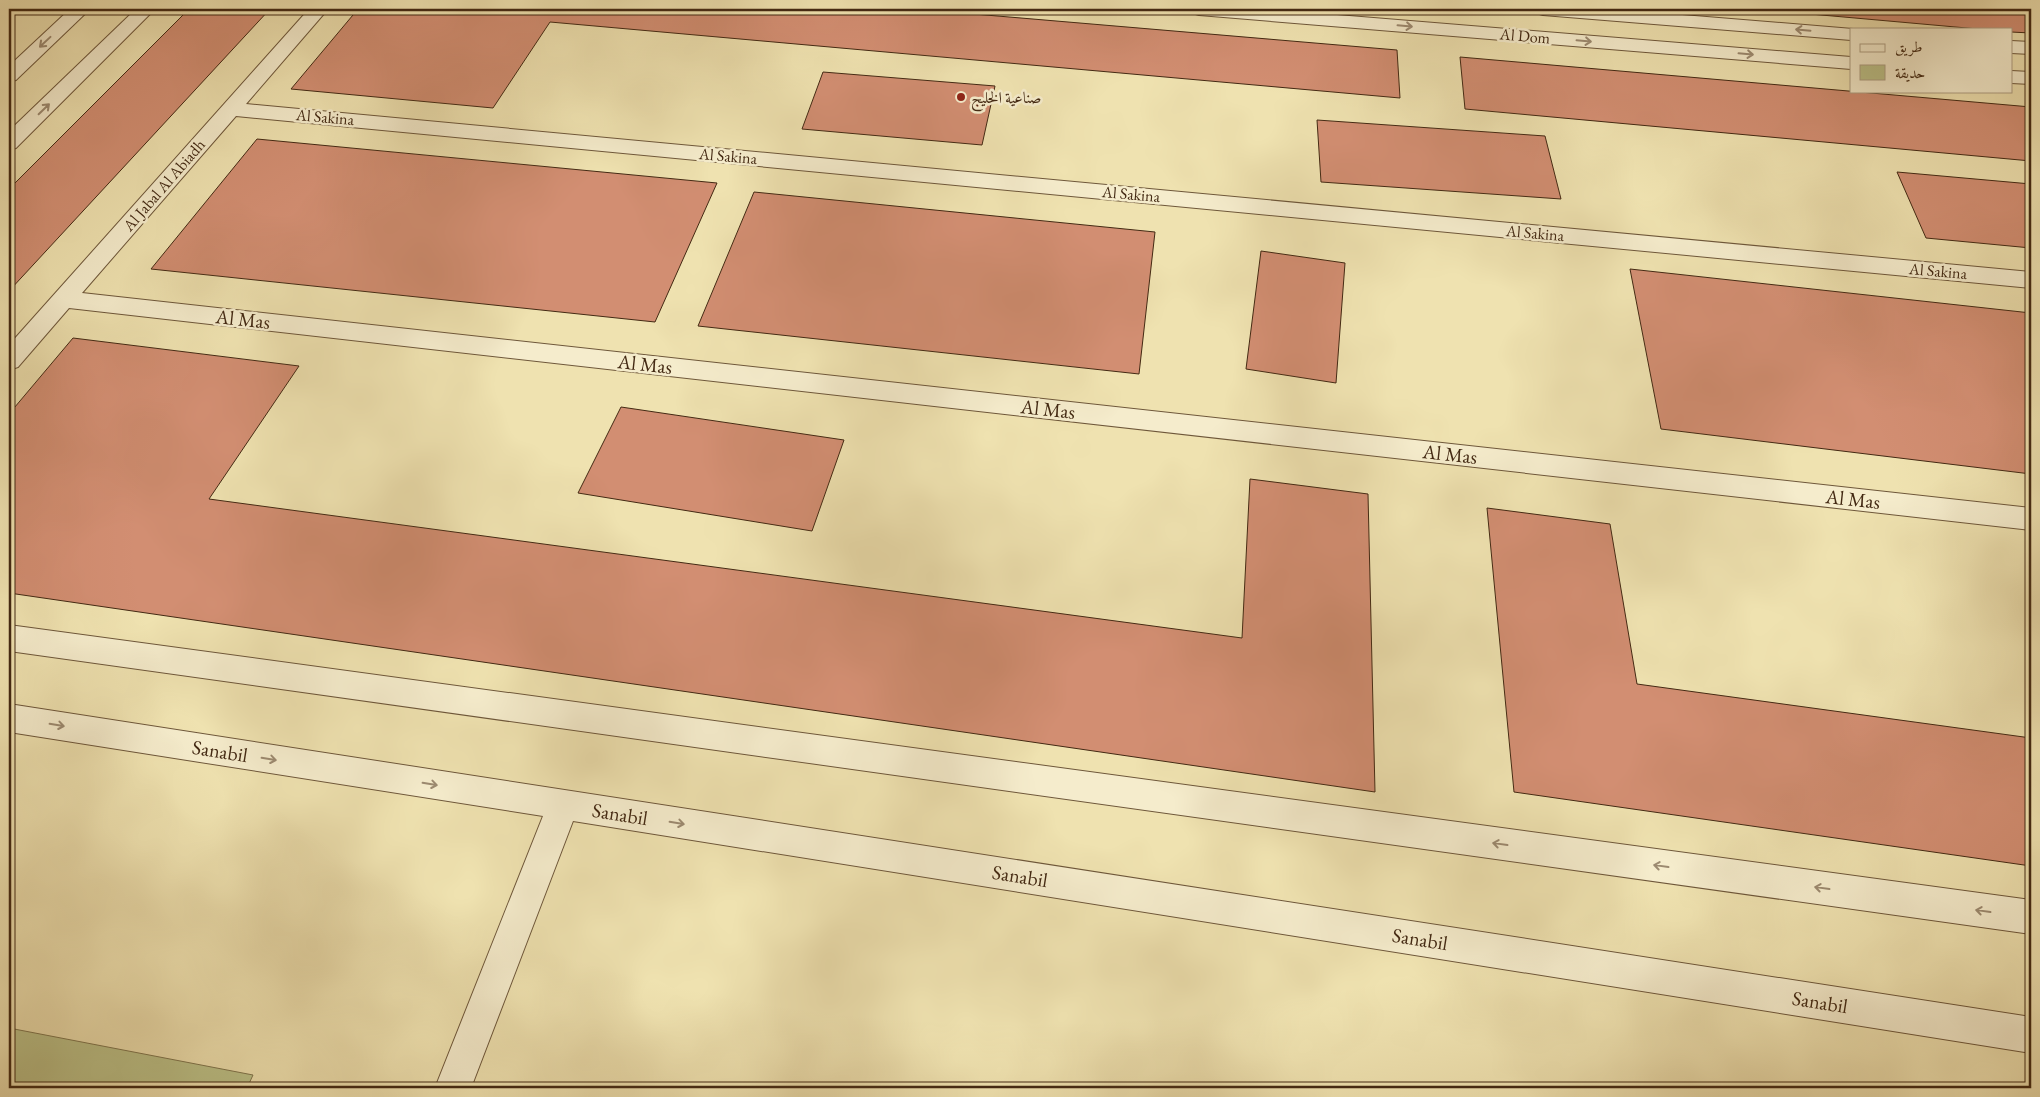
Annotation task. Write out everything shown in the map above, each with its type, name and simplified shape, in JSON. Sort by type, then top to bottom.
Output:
[{"type":"street","points":[[9,76],[81,9]]},
{"type":"street","points":[[9,143],[146,9]]},
{"type":"street","name":"Al Jabal Al Abiadh","points":[[9,361],[319,9]]},
{"type":"street","name":"Al Dom","points":[[1199,9],[1850,63]]},
{"type":"street","name":"Al Dom","points":[[1543,9],[1850,34]]},
{"type":"street","points":[[2012,47],[2031,48]]},
{"type":"street","points":[[2012,76],[2031,78]]},
{"type":"street","name":"Al Sakina","points":[[232,108],[2031,280]]},
{"type":"street","name":"Al Mas","points":[[64,299],[2031,519]]},
{"type":"street","points":[[9,638],[2031,917]]},
{"type":"street","name":"Sanabil","points":[[9,718],[2031,1035]]},
{"type":"street","points":[[453,1088],[563,805]]},
{"type":"green space","points":[[9,1028],[253,1075],[247,1088],[9,1088]]},
{"type":"building","points":[[189,9],[270,9],[9,291],[9,189]]},
{"type":"building","points":[[358,9],[915,9],[1397,50],[1400,98],[550,22],[493,108],[291,89]]},
{"type":"building","points":[[1797,9],[2031,9],[2031,33],[2012,32],[2012,28],[1967,28],[1799,13]]},
{"type":"building","points":[[1460,57],[2031,107],[2031,161],[1465,109]]},
{"type":"building","points":[[823,72],[995,86],[982,145],[802,129]]},
{"type":"building","points":[[1317,120],[1545,136],[1561,199],[1321,182]]},
{"type":"building","points":[[257,139],[717,183],[655,322],[151,269]]},
{"type":"building","points":[[1897,172],[2031,184],[2031,248],[1926,238]]},
{"type":"building","points":[[754,192],[1155,232],[1139,374],[698,326]]},
{"type":"building","points":[[1261,251],[1345,263],[1336,383],[1246,369]]},
{"type":"building","points":[[1630,269],[2031,313],[2031,474],[1661,429]]},
{"type":"building","points":[[73,338],[299,366],[209,499],[1242,638],[1250,479],[1368,494],[1375,792],[9,593],[9,414]]},
{"type":"building","points":[[621,407],[844,440],[812,531],[578,493]]},
{"type":"building","points":[[1487,508],[1610,524],[1637,684],[2031,738],[2031,866],[1514,792]]},
{"type":"place","name":"صناعية الخليج","points":[[961,97]]}]
